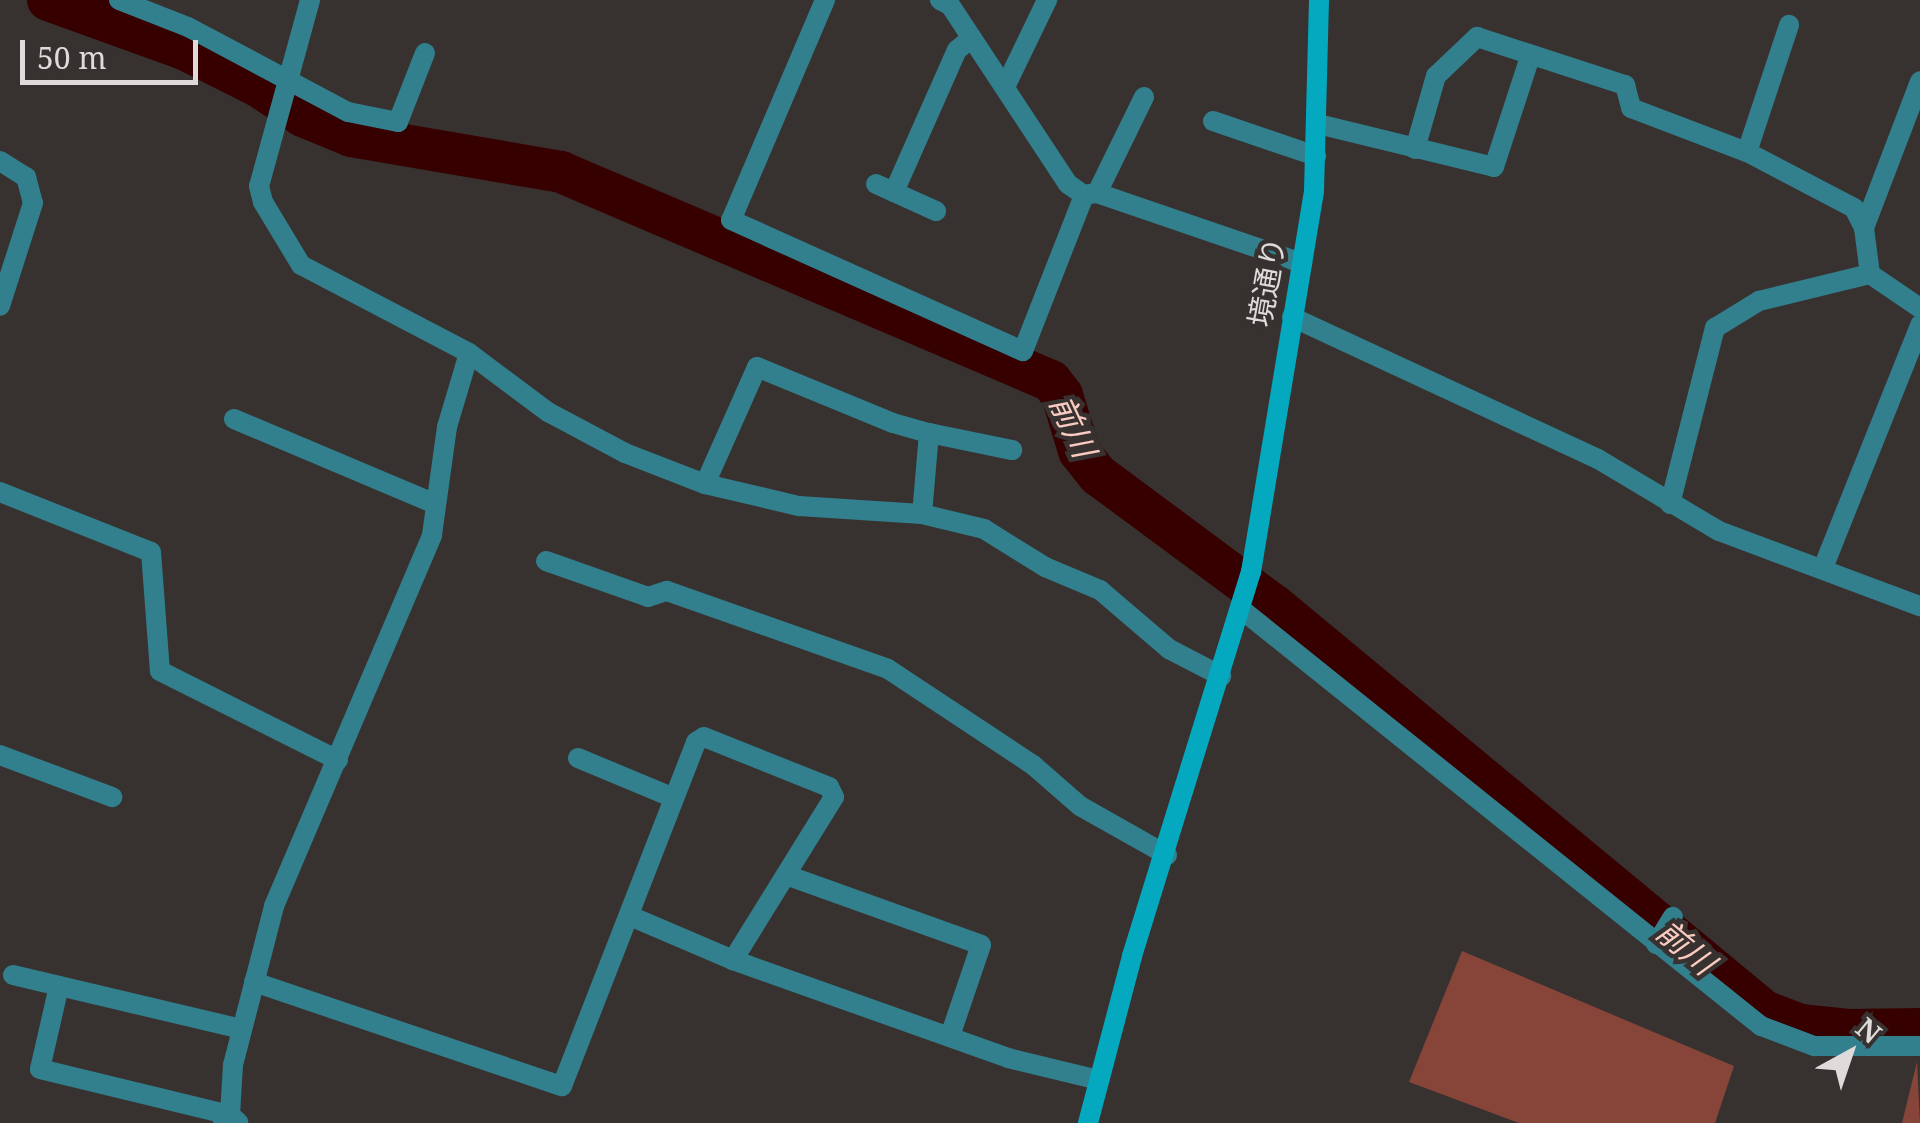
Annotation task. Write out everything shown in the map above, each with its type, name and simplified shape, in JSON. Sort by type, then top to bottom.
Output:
[{"type":"street","points":[[119,0],[188,26],[286,85],[348,112],[398,122],[425,53]]},
{"type":"street","points":[[310,0],[258,186],[262,202],[301,265],[469,352],[548,412],[625,454],[705,484],[799,506],[922,514],[984,529],[1045,567],[1100,590],[1169,648],[1221,676]]},
{"type":"street","points":[[825,0],[730,220],[1023,351],[1091,194],[1144,97]]},
{"type":"street","points":[[940,0],[950,4],[1068,184],[1302,262]]},
{"type":"street","points":[[1006,87],[1048,0]]},
{"type":"street","name":"境通り","points":[[1242,603],[1251,572],[1316,156],[1319,0]]},
{"type":"street","points":[[1748,152],[1789,25]]},
{"type":"street","points":[[936,211],[885,188],[957,50],[972,38]]},
{"type":"street","points":[[1415,149],[1436,76],[1461,48],[1477,38],[1625,86],[1630,108],[1748,152],[1854,208],[1864,228],[1870,274],[1919,310],[1823,568]]},
{"type":"street","points":[[1318,124],[1494,167],[1530,56]]},
{"type":"street","points":[[1864,228],[1920,81]]},
{"type":"street","points":[[1213,121],[1316,156]]},
{"type":"street","points":[[0,161],[26,177],[34,203],[0,306]]},
{"type":"street","points":[[1670,504],[1715,328],[1759,301],[1870,274]]},
{"type":"street","points":[[1292,317],[1598,459],[1719,531],[1920,606]]},
{"type":"street","points":[[59,986],[40,1069],[231,1120],[234,1066],[274,906],[427,548],[447,426],[469,352]]},
{"type":"street","points":[[705,484],[757,367],[893,423],[1012,450]]},
{"type":"street","points":[[234,419],[436,504]]},
{"type":"street","points":[[922,514],[929,432]]},
{"type":"street","points":[[0,492],[151,552],[160,671],[338,760]]},
{"type":"street","points":[[546,560],[648,598],[667,591],[888,669],[1034,765],[1080,806],[1167,854]]},
{"type":"street","points":[[1088,1123],[1132,956],[1167,854],[1242,603],[1761,1026],[1814,1046],[1920,1046]]},
{"type":"street","points":[[254,982],[562,1086],[696,742],[704,737],[829,786],[834,797],[733,960]]},
{"type":"street","points":[[0,754],[112,798]]},
{"type":"street","points":[[578,758],[674,798]]},
{"type":"street","points":[[786,874],[981,946],[950,1036]]},
{"type":"street","points":[[630,916],[733,960],[1008,1058],[1099,1080]]},
{"type":"street","points":[[1656,944],[1673,917]]},
{"type":"street","points":[[13,974],[242,1029]]},
{"type":"shaded area","points":[[1462,951],[1734,1066],[1715,1123],[1519,1123],[1409,1082]]},
{"type":"shaded area","points":[[1917,1062],[1920,1123],[1902,1123]]},
{"type":"waterway","name":"前川","points":[[48,0],[184,49],[258,86],[303,116],[351,136],[561,172],[1051,381],[1062,395],[1079,451],[1098,475],[1275,606],[1764,1011],[1800,1025],[1849,1030],[1920,1029]]}]
